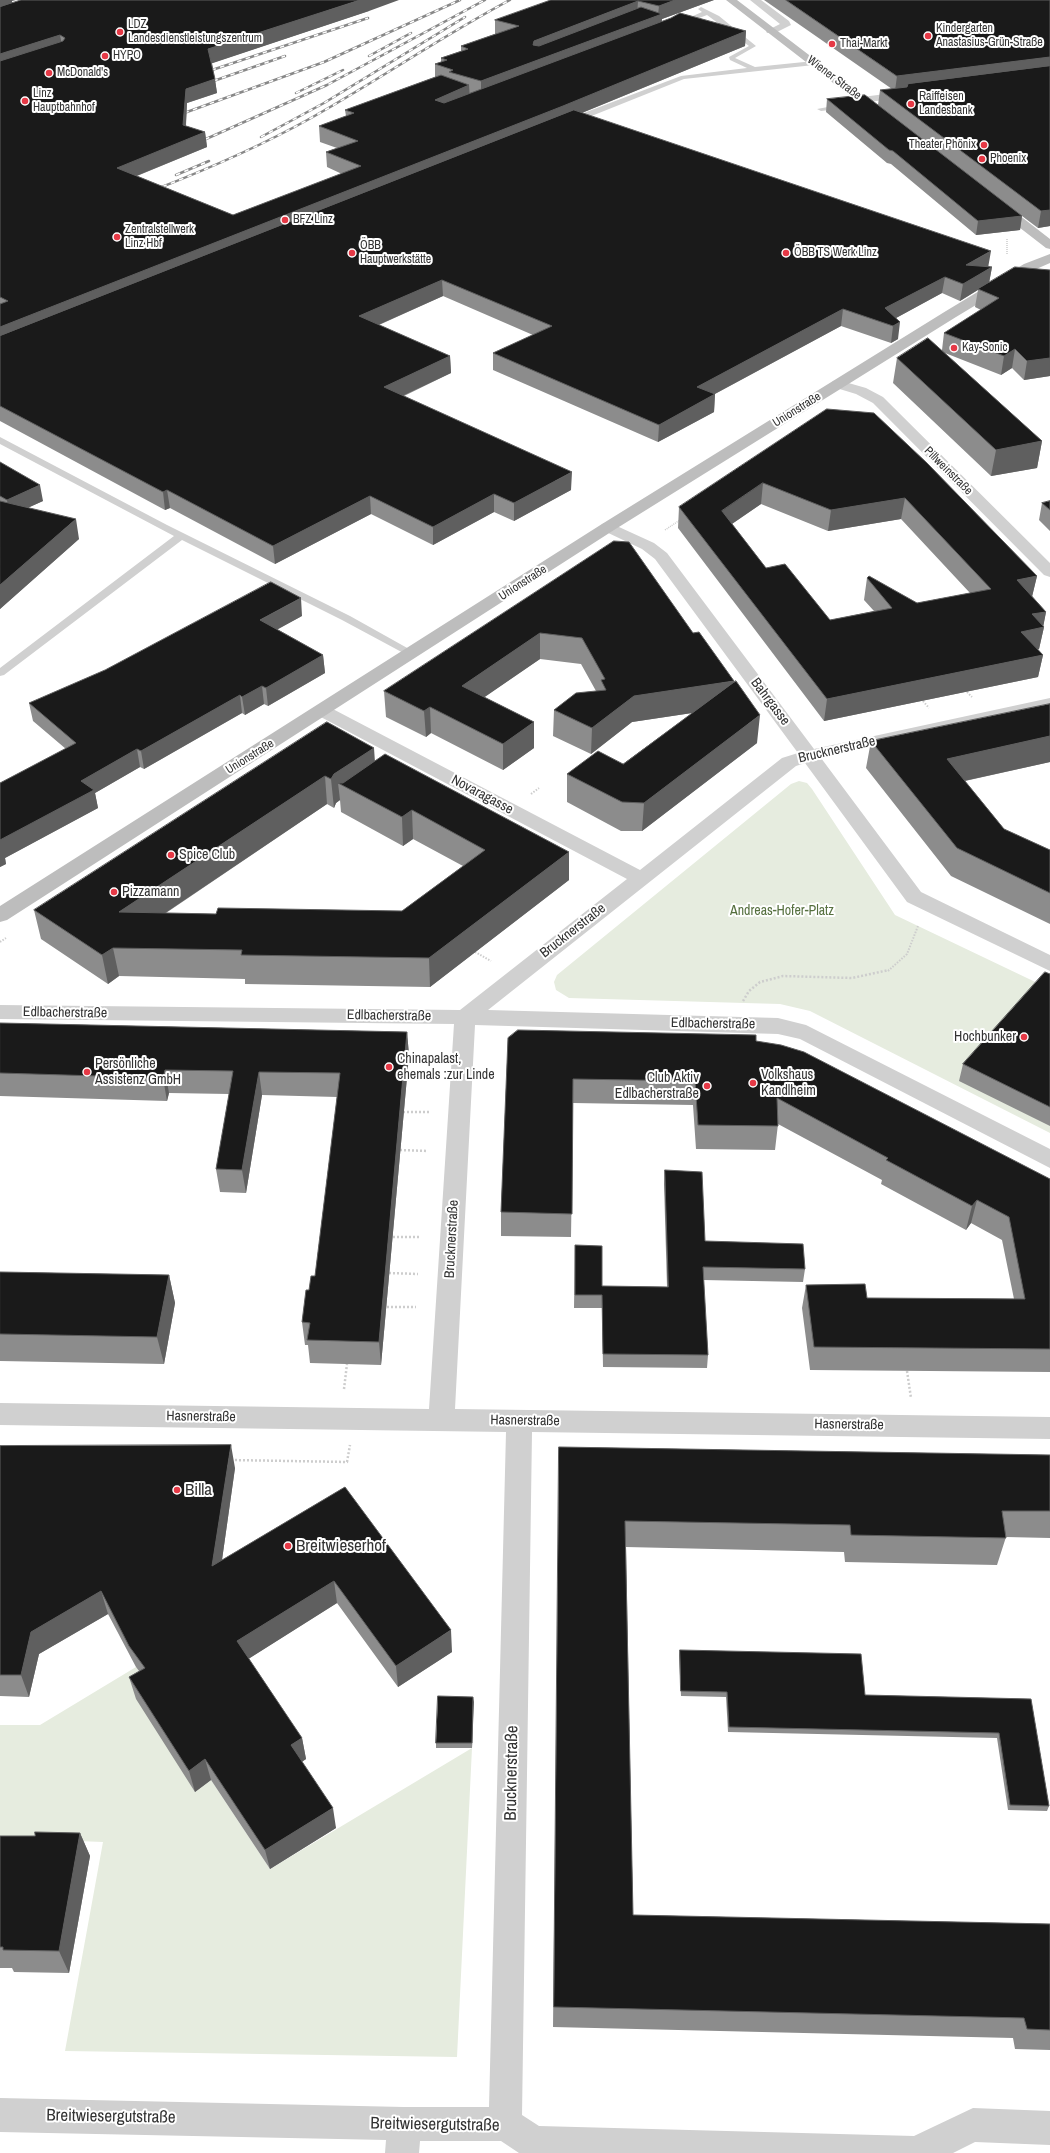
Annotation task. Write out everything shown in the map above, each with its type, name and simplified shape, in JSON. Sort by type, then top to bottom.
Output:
[{"type":"main road","name":"Wiener Straße","points":[[731,0],[890,122]]},
{"type":"main road","points":[[986,195],[1050,245]]},
{"type":"main road","name":"Unionstraße","points":[[0,915],[323,711],[608,528],[838,384],[1029,267],[1050,258]]},
{"type":"street","points":[[756,1],[768,0]]},
{"type":"street","points":[[756,1],[786,25],[782,28],[771,31]]},
{"type":"street","points":[[865,102],[921,93]]},
{"type":"street","name":"Pillweinstraße","points":[[838,384],[861,391],[878,400],[1050,572]]},
{"type":"street","name":"Bahrgasse","points":[[608,528],[648,546],[661,556],[914,897],[1050,964]]},
{"type":"street","name":"Brucknerstraße","points":[[441,1420],[465,1017],[789,762],[810,755],[1050,703]]},
{"type":"street","name":"Novaragasse","points":[[323,711],[407,761],[640,878]]},
{"type":"street","name":"Edlbacherstraße","points":[[0,1012],[465,1017],[778,1026],[806,1033],[1050,1158]]},
{"type":"street","name":"Hasnerstraße","points":[[0,1414],[1050,1428]]},
{"type":"street","name":"Brucknerstraße","points":[[505,2124],[519,1421]]},
{"type":"street","name":"Breitwiesergutstraße","points":[[0,2115],[403,2139],[505,2124],[534,2143],[913,2153]]},
{"type":"street","points":[[917,2153],[973,2125],[1050,2128]]},
{"type":"lane","points":[[701,9],[718,17],[753,46],[732,57],[732,60],[756,69]]},
{"type":"lane","points":[[670,27],[708,12]]},
{"type":"lane","points":[[561,126],[675,80],[814,63]]},
{"type":"lane","points":[[821,109],[865,102]]},
{"type":"lane","points":[[0,440],[181,536],[346,618],[412,654]]},
{"type":"lane","points":[[0,673],[181,536]]},
{"type":"path","points":[[1005,235],[1007,239],[1007,256],[1010,258]]},
{"type":"path","points":[[662,532],[686,516]]},
{"type":"path","points":[[740,1006],[748,991],[760,982],[783,976],[852,978],[887,972],[906,954],[920,922]]},
{"type":"path","points":[[0,942],[12,935]]},
{"type":"path","points":[[475,952],[491,961]]},
{"type":"path","points":[[403,1112],[431,1112]]},
{"type":"path","points":[[400,1150],[428,1152]]},
{"type":"path","points":[[393,1237],[421,1237]]},
{"type":"path","points":[[390,1273],[418,1274]]},
{"type":"path","points":[[387,1306],[416,1307]]},
{"type":"path","points":[[344,1389],[347,1364]]},
{"type":"path","points":[[907,1370],[911,1399]]},
{"type":"path","points":[[228,1460],[347,1462],[350,1440]]},
{"type":"green space","name":"Andreas-Hofer-Platz","points":[[799,781],[807,783],[812,789],[895,915],[1050,989],[1050,1133],[810,1011],[780,1004],[569,998],[556,990],[554,982],[557,975],[791,784]]},
{"type":"green space","points":[[136,1667],[152,1689],[195,1792],[211,1780],[270,1869],[472,1748],[457,2057],[65,2051],[103,1842],[0,1838],[0,1725],[40,1725]]},
{"type":"building","points":[[21,0],[360,0],[208,49],[215,79],[186,89],[183,125],[205,132],[117,168],[233,215],[361,166],[326,152],[358,141],[319,126],[354,113],[345,110],[441,75],[469,85],[435,100],[444,103],[671,18],[680,13],[746,31],[563,106],[0,327],[0,304],[8,301],[0,297],[0,61],[63,41],[65,38],[60,35],[0,54],[0,7]]},
{"type":"building","points":[[551,0],[675,0],[659,6],[638,1],[534,41],[533,45],[539,46],[641,7],[662,14],[481,81],[449,72],[453,70],[435,64],[447,60],[441,58],[468,49],[461,46],[519,26],[495,20]]},
{"type":"building","points":[[786,0],[1050,0],[1050,57],[897,76]]},
{"type":"building","points":[[1050,66],[1050,210],[1041,211],[880,90],[907,87],[908,84]]},
{"type":"building","points":[[865,95],[1022,216],[978,221],[827,99]]},
{"type":"building","points":[[574,110],[991,251],[966,265],[992,267],[963,284],[945,277],[885,308],[900,322],[893,326],[843,309],[697,387],[715,394],[659,425],[493,353],[552,326],[442,280],[359,316],[450,356],[384,387],[572,472],[514,503],[494,494],[433,527],[370,496],[273,546],[167,490],[163,492],[0,406],[0,336]]},
{"type":"building","points":[[1015,267],[1050,270],[1050,358],[1027,361],[1015,349],[1004,356],[944,333],[999,298],[978,289]]},
{"type":"building","points":[[928,338],[1042,441],[996,450],[897,358]]},
{"type":"building","points":[[827,409],[874,413],[927,463],[1037,576],[1017,580],[1046,612],[1032,614],[1044,627],[1021,632],[1043,655],[827,699],[679,507]],"holes":[[[763,483],[831,510],[905,498],[991,589],[917,603],[869,576],[867,578],[892,608],[830,620],[785,564],[766,568],[722,511]]]},
{"type":"building","points":[[0,462],[40,485],[7,500],[0,496]]},
{"type":"building","points":[[0,501],[76,519],[0,585]]},
{"type":"building","points":[[1050,501],[1050,510],[1042,503]]},
{"type":"building","points":[[614,541],[629,542],[693,633],[699,632],[734,681],[634,696],[592,728],[554,710],[576,693],[606,690],[601,680],[605,679],[582,638],[540,633],[462,686],[534,722],[503,744],[430,707],[424,711],[384,691]]},
{"type":"building","points":[[271,582],[301,598],[260,620],[323,655],[266,688],[262,686],[242,697],[240,695],[141,751],[137,749],[81,781],[94,790],[0,840],[0,783],[76,743],[29,703],[105,670]]},
{"type":"building","points":[[736,681],[760,715],[644,803],[622,802],[567,774],[598,751],[623,764]]},
{"type":"building","points":[[1050,704],[1050,736],[947,759],[1004,829],[1050,850],[1050,893],[957,848],[871,741]]},
{"type":"building","points":[[327,722],[374,748],[334,774],[331,779],[325,776],[119,912],[216,914],[218,908],[402,911],[485,850],[412,810],[402,817],[338,783],[343,783],[385,754],[569,852],[429,958],[241,955],[242,950],[113,948],[102,955],[34,910]]},
{"type":"building","name":"Hochbunker","points":[[1045,972],[1050,974],[1050,1107],[963,1064]]},
{"type":"building","points":[[0,1023],[407,1032],[379,1342],[307,1340],[310,1323],[302,1322],[306,1290],[309,1290],[311,1276],[315,1276],[340,1073],[259,1072],[242,1170],[216,1169],[233,1071],[165,1070],[163,1078],[0,1073]]},
{"type":"building","points":[[518,1030],[756,1035],[756,1041],[781,1045],[804,1052],[1050,1179],[1050,1349],[814,1347],[806,1285],[865,1284],[867,1298],[1025,1299],[1009,1217],[977,1200],[972,1206],[886,1160],[888,1158],[777,1098],[778,1126],[698,1125],[695,1081],[573,1079],[572,1214],[501,1212],[508,1038]]},
{"type":"building","points":[[665,1170],[702,1172],[705,1241],[803,1244],[805,1269],[703,1267],[708,1355],[603,1354],[602,1295],[575,1295],[575,1245],[602,1246],[602,1286],[668,1287]]},
{"type":"building","points":[[0,1272],[169,1275],[157,1337],[0,1334]]},
{"type":"building","points":[[231,1445],[212,1566],[345,1487],[451,1630],[396,1666],[334,1581],[237,1641],[302,1738],[291,1745],[333,1808],[265,1850],[205,1759],[189,1771],[129,1677],[145,1668],[129,1646],[101,1591],[31,1632],[21,1675],[0,1675],[0,1446]]},
{"type":"building","points":[[559,1447],[1050,1455],[1050,1511],[1002,1511],[1006,1538],[851,1535],[850,1525],[625,1521],[633,1915],[1050,1924],[1050,2030],[1027,2029],[1024,2018],[554,2007]]},
{"type":"building","points":[[680,1650],[861,1654],[865,1695],[1031,1699],[1049,1806],[1010,1805],[999,1733],[729,1727],[727,1692],[681,1691]]},
{"type":"building","points":[[438,1696],[473,1697],[472,1743],[436,1743]]},
{"type":"building","points":[[35,1832],[80,1833],[59,1951],[3,1950],[3,1947],[0,1947],[0,1836],[35,1836]]},
{"type":"railway","points":[[176,116],[324,62],[460,0]]},
{"type":"railway","points":[[197,143],[327,85],[485,0]]},
{"type":"railway","points":[[154,190],[234,157],[292,128],[510,0]]},
{"type":"railway","points":[[261,137],[324,103],[465,17]]},
{"type":"railway","points":[[203,73],[368,18]]},
{"type":"railway","points":[[369,56],[411,33]]},
{"type":"railway","points":[[205,84],[285,56]]},
{"type":"railway","points":[[296,93],[343,70]]},
{"type":"railway","points":[[176,175],[209,161]]},
{"type":"place","name":"LDZ Landesdienstleistungszentrum","points":[[120,32]]},
{"type":"place","name":"Kindergarten Anastasius-Grün-Straße","points":[[928,36]]},
{"type":"place","name":"Thai-Markt","points":[[832,44]]},
{"type":"place","name":"HYPO","points":[[105,56]]},
{"type":"place","name":"McDonald's","points":[[49,73]]},
{"type":"place","name":"Linz Hauptbahnhof","points":[[25,101]]},
{"type":"place","name":"Raiffeisen Landesbank","points":[[911,104]]},
{"type":"place","name":"Theater Phönix","points":[[984,145]]},
{"type":"place","name":"Phoenix","points":[[982,159]]},
{"type":"place","name":"BFZ Linz","points":[[285,220]]},
{"type":"place","name":"Zentralstellwerk Linz Hbf","points":[[117,237]]},
{"type":"place","name":"ÖBB Hauptwerkstätte","points":[[352,253]]},
{"type":"place","name":"ÖBB TS Werk Linz","points":[[786,253]]},
{"type":"place","name":"Kay-Sonic","points":[[954,348]]},
{"type":"place","name":"Spice Club","points":[[171,855]]},
{"type":"place","name":"Pizzamann","points":[[114,892]]},
{"type":"place","name":"Hochbunker","points":[[1024,1037]]},
{"type":"place","name":"Chinapalast, ehemals :zur Linde","points":[[389,1067]]},
{"type":"place","name":"Persönliche Assistenz GmbH","points":[[87,1072]]},
{"type":"place","name":"Volkshaus Kandlheim","points":[[753,1083]]},
{"type":"place","name":"Club Aktiv Edlbacherstraße","points":[[707,1086]]},
{"type":"place","name":"Billa","points":[[177,1490]]},
{"type":"place","name":"Breitwieserhof","points":[[288,1546]]}]
